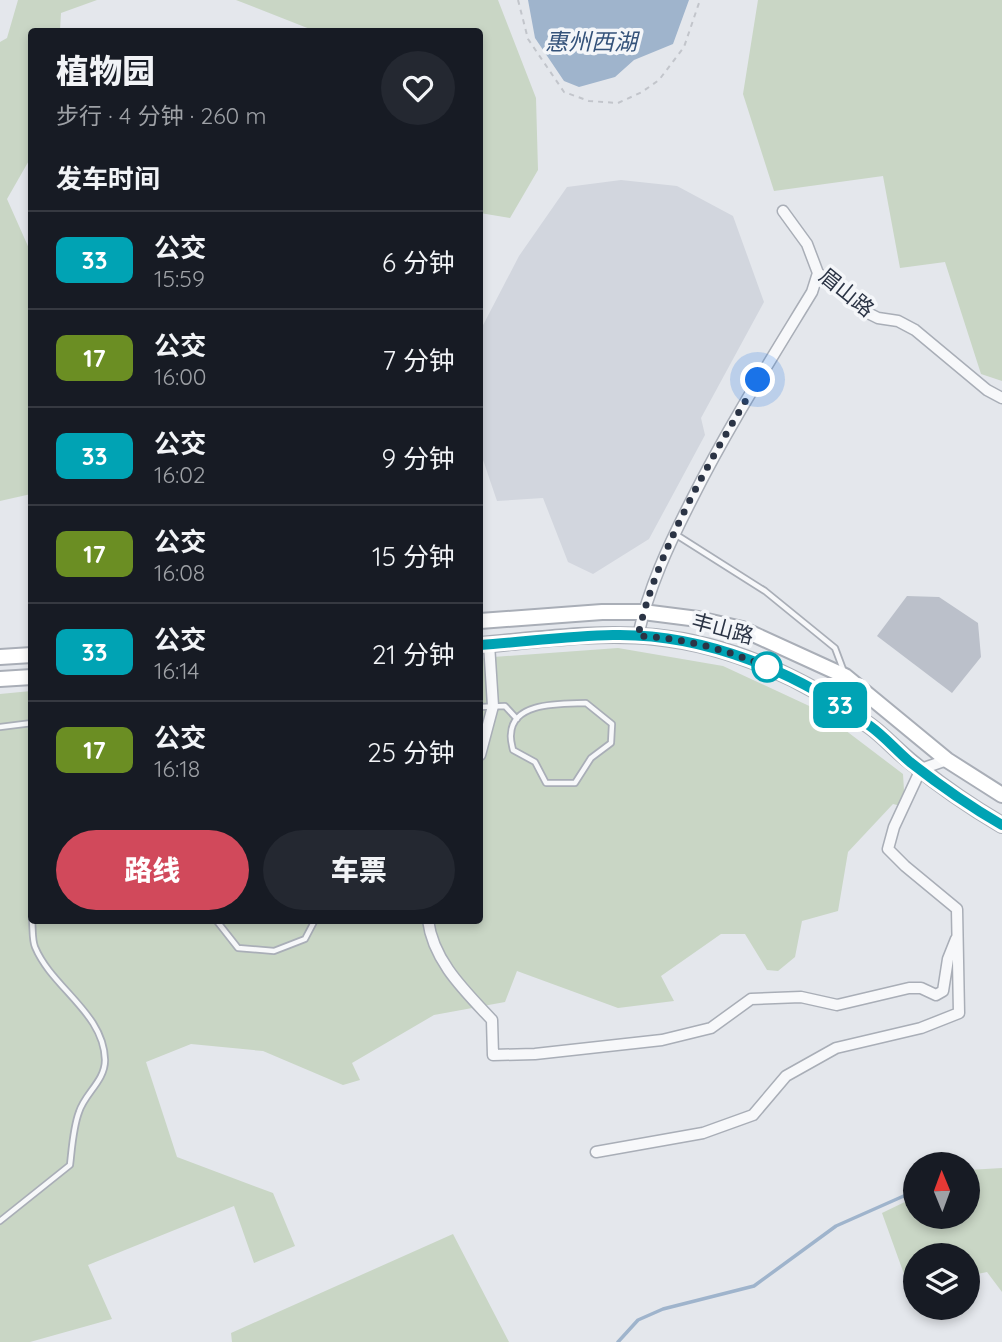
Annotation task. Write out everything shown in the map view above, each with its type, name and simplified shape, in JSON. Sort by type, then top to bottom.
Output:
[{"type":"main road","name":"丰山路","points":[[483,621],[602,612],[643,612],[698,619],[742,629],[845,676],[947,760],[1002,795]]},
{"type":"main road","name":"丰山路","points":[[484,644],[613,635],[638,636],[705,645],[754,661],[820,692],[872,727],[921,769],[1002,825]]},
{"type":"main road","points":[[0,657],[28,655]]},
{"type":"main road","points":[[0,679],[28,677]]},
{"type":"street","name":"眉山路","points":[[783,211],[807,244],[818,273],[866,312],[878,318],[898,321],[915,330],[986,390],[1002,398]]},
{"type":"street","points":[[638,636],[643,612],[674,534],[718,447],[812,292],[818,273]]},
{"type":"street","points":[[483,744],[493,706],[484,644]]},
{"type":"street","points":[[596,1152],[703,1133],[753,1115],[786,1076],[836,1048],[921,1028],[959,1013],[957,909],[888,849],[894,827],[921,769],[947,760]]},
{"type":"street","points":[[428,924],[430,939],[442,960],[492,1020],[493,1055],[535,1054],[662,1040],[711,1028],[751,999],[801,997],[837,1005],[909,988],[921,988],[936,995],[943,992],[948,959],[958,933]]},
{"type":"lane","points":[[674,534],[765,591],[835,649],[845,676]]},
{"type":"lane","points":[[586,703],[612,724],[611,743],[591,758],[575,783],[546,783],[535,762],[513,750],[510,731],[517,719],[531,709],[557,704],[586,703]]},
{"type":"lane","points":[[483,707],[505,706],[517,719]]},
{"type":"lane","points":[[0,727],[28,724]]},
{"type":"lane","points":[[0,1221],[70,1165],[79,1110],[98,1083],[105,1063],[104,1044],[89,1017],[58,981],[34,946],[32,924]]},
{"type":"lane","points":[[219,924],[238,948],[274,951],[305,939],[313,924]]},
{"type":"path","points":[[518,0],[528,39],[564,92],[589,101],[618,103],[642,92],[668,69],[684,47],[700,0]]},
{"type":"shaded area","points":[[621,180],[677,186],[733,216],[764,302],[701,418],[705,435],[649,539],[593,574],[568,562],[543,498],[497,501],[483,460],[483,325],[519,256],[567,187]]},
{"type":"green space","points":[[18,0],[97,0],[61,13],[60,28],[28,28],[28,162],[7,199],[28,246],[28,495],[0,501],[0,42],[7,38]]},
{"type":"green space","points":[[236,0],[498,0],[536,98],[538,170],[510,218],[483,214],[483,28],[307,28]]},
{"type":"green space","points":[[758,0],[1002,0],[1002,381],[981,374],[945,262],[900,268],[883,176],[774,191],[743,94]]},
{"type":"green space","points":[[618,648],[723,666],[820,711],[903,774],[905,807],[893,804],[848,852],[838,911],[802,921],[795,957],[778,971],[767,970],[745,934],[721,934],[661,976],[674,1001],[618,1008],[517,971],[505,1002],[434,1015],[352,1063],[360,1080],[343,1085],[263,1051],[191,1044],[146,1062],[177,1157],[273,1193],[295,1246],[254,1263],[234,1206],[88,1265],[112,1319],[30,1342],[0,1342],[0,694],[28,691],[28,924],[483,924],[483,658]]},
{"type":"green space","points":[[1002,1168],[1002,1292],[987,1272],[980,1273],[980,1243],[903,1243],[903,1271],[882,1213],[903,1203],[903,1229],[980,1229],[980,1169]]},
{"type":"green space","points":[[453,1234],[509,1342],[232,1342],[231,1333]]},
{"type":"water","name":"惠州西湖","points":[[528,0],[689,0],[673,44],[634,60],[615,77],[579,87],[564,81],[535,38]]},
{"type":"building","points":[[907,596],[939,597],[978,623],[981,657],[952,693],[877,636]]},
{"type":"waterway","points":[[618,1342],[638,1320],[663,1309],[754,1286],[836,1226],[903,1196]]},
{"type":"bus line","name":"33","points":[[483,645],[613,635],[655,637],[705,645],[754,661],[820,692],[872,727],[910,762],[1002,825]]},
{"type":"route","points":[[758,380],[718,447],[674,534],[643,612],[638,636],[705,645],[776,671],[767,667]]}]
